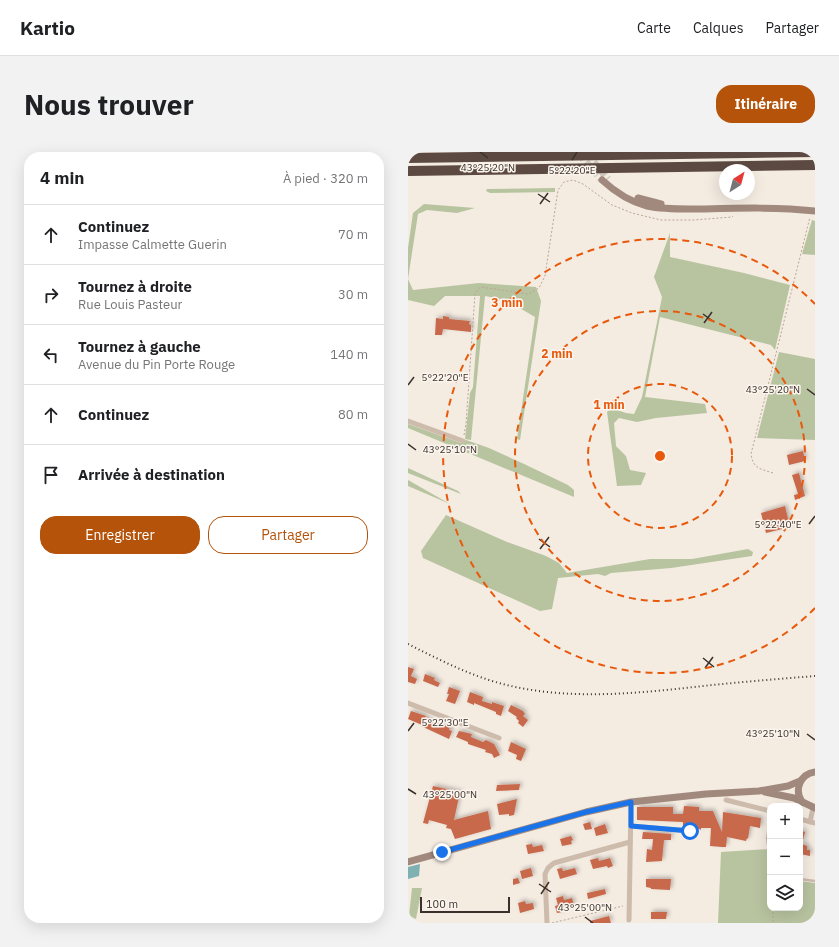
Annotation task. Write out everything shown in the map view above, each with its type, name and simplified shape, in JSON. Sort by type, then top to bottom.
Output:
[{"type":"highway","points":[[433,152],[561,156]]},
{"type":"highway","points":[[408,158],[815,152]]},
{"type":"highway","points":[[408,171],[815,165]]},
{"type":"main road","points":[[605,179],[644,200],[662,204],[712,209],[742,208],[813,211]]},
{"type":"main road","points":[[408,861],[586,812],[631,802],[706,794],[759,791],[788,786],[815,772]]},
{"type":"main road","points":[[800,781],[798,793],[804,804]]},
{"type":"main road","points":[[759,791],[794,798],[814,808]]},
{"type":"street","points":[[408,421],[463,441]]},
{"type":"street","points":[[408,703],[499,738]]},
{"type":"street","points":[[726,800],[767,810]]},
{"type":"street","points":[[629,920],[631,802]]},
{"type":"street","points":[[812,822],[814,808]]},
{"type":"street","points":[[631,826],[690,831]]},
{"type":"street","points":[[547,923],[545,874],[548,868],[554,863],[630,842]]},
{"type":"lane","points":[[803,879],[815,881]]},
{"type":"path","points":[[463,441],[466,424],[477,290],[481,287],[528,294],[539,288],[545,276],[558,190],[564,182],[573,180],[583,184],[612,204],[632,213],[661,220],[693,220],[732,217],[742,208]]},
{"type":"path","points":[[774,473],[756,467],[752,461],[751,454],[813,211]]},
{"type":"path","points":[[552,923],[619,906],[630,905]]},
{"type":"path","points":[[773,911],[773,923]]},
{"type":"green space","points":[[555,188],[555,192],[490,193],[486,191],[487,189]]},
{"type":"green space","points":[[424,204],[475,208],[457,213],[427,210],[418,214],[408,279],[408,248],[413,213]]},
{"type":"green space","points":[[812,220],[815,221],[815,255],[802,254]]},
{"type":"green space","points":[[670,233],[670,257],[744,273],[790,285],[775,350],[771,345],[660,317],[645,397],[705,404],[707,413],[656,418],[637,422],[619,418],[614,423],[616,446],[626,456],[630,470],[646,473],[641,485],[617,486],[607,412],[611,408],[634,414],[642,397],[662,297],[654,277]]},
{"type":"green space","points":[[408,279],[413,290],[479,283],[536,287],[541,301],[520,440],[517,439],[535,317],[506,300],[485,296],[471,440],[465,439],[470,393],[473,387],[480,296],[445,296],[434,306],[408,300]]},
{"type":"green space","points":[[779,352],[815,359],[815,440],[757,438]]},
{"type":"green space","points":[[408,424],[461,443],[466,440],[489,448],[568,485],[574,490],[574,497],[408,428]]},
{"type":"green space","points":[[408,468],[458,491],[461,494],[408,473]]},
{"type":"green space","points":[[408,480],[450,504],[408,486]]},
{"type":"green space","points":[[446,515],[507,542],[546,556],[559,563],[567,573],[650,559],[692,559],[748,549],[753,552],[752,556],[671,568],[611,573],[605,576],[598,574],[558,578],[552,609],[540,611],[423,558],[421,551]]},
{"type":"green space","points":[[767,849],[767,911],[803,911],[803,881],[815,883],[815,923],[718,923],[721,852]]},
{"type":"green space","points":[[412,888],[422,888],[416,919],[409,916]]},
{"type":"water","points":[[420,864],[419,876],[408,879],[408,867]]},
{"type":"building","points":[[443,316],[449,317],[449,319],[470,321],[469,324],[471,325],[471,332],[443,329],[442,335],[435,335],[436,318],[443,319]]},
{"type":"building","points":[[803,451],[805,461],[789,465],[787,455]]},
{"type":"building","points":[[799,473],[805,496],[795,500],[794,495],[798,494],[792,475]]},
{"type":"building","points":[[785,506],[790,527],[766,533],[761,513]]},
{"type":"building","points":[[408,667],[414,669],[411,676],[417,679],[415,684],[408,682]]},
{"type":"building","points":[[425,674],[435,678],[434,680],[440,683],[438,687],[423,681]]},
{"type":"building","points":[[449,687],[460,691],[455,704],[446,701],[449,694],[447,694]]},
{"type":"building","points":[[470,692],[483,697],[482,701],[492,704],[492,702],[504,706],[501,716],[496,714],[496,712],[474,703],[474,705],[467,702]]},
{"type":"building","points":[[511,705],[523,711],[525,714],[523,716],[528,720],[523,727],[518,723],[519,721],[516,718],[517,717],[508,711]]},
{"type":"building","points":[[411,711],[426,716],[425,718],[432,721],[431,723],[442,727],[443,725],[450,726],[449,730],[452,731],[449,739],[408,719]]},
{"type":"building","points":[[459,731],[472,734],[471,737],[483,742],[486,740],[494,744],[500,755],[494,758],[492,754],[485,752],[486,750],[468,744],[468,742],[456,737]]},
{"type":"building","points":[[511,742],[526,749],[521,761],[516,759],[517,755],[508,751]]},
{"type":"building","points":[[520,784],[519,790],[496,791],[497,785]]},
{"type":"building","points":[[433,786],[460,792],[454,820],[488,811],[491,829],[455,839],[451,829],[446,828],[447,825],[429,820],[428,824],[423,823]]},
{"type":"building","points":[[517,799],[514,815],[499,815],[497,804]]},
{"type":"building","points":[[684,806],[699,807],[699,811],[713,811],[722,832],[723,812],[761,818],[760,828],[750,826],[748,839],[747,838],[746,841],[727,837],[726,847],[722,847],[710,846],[711,828],[701,828],[701,830],[696,827],[683,826],[683,822],[637,820],[637,807],[673,807],[673,814],[683,814]]},
{"type":"building","points":[[590,822],[592,829],[585,830],[583,824]]},
{"type":"building","points":[[605,824],[608,833],[596,836],[594,828]]},
{"type":"building","points":[[643,832],[671,834],[671,840],[664,840],[662,861],[646,862],[647,849],[652,850],[653,839],[642,839]]},
{"type":"building","points":[[571,836],[573,840],[571,841],[572,844],[562,846],[560,839]]},
{"type":"building","points":[[532,844],[533,847],[542,845],[544,851],[528,854],[526,845]]},
{"type":"building","points":[[803,844],[807,846],[807,850],[810,850],[810,856],[803,855]]},
{"type":"building","points":[[598,858],[599,861],[610,858],[613,866],[608,868],[607,866],[593,869],[590,860]]},
{"type":"building","points":[[531,868],[533,876],[522,879],[520,871]]},
{"type":"building","points":[[562,868],[563,871],[575,868],[577,874],[560,879],[557,869]]},
{"type":"building","points":[[518,878],[520,883],[513,885],[513,879]]},
{"type":"building","points":[[646,879],[671,879],[670,890],[651,889],[646,887]]},
{"type":"building","points":[[605,889],[606,894],[588,899],[587,893]]},
{"type":"building","points":[[563,896],[564,900],[572,898],[574,905],[561,908],[563,912],[557,913],[555,906],[558,905],[556,898]]},
{"type":"building","points":[[525,901],[526,904],[533,903],[534,909],[520,913],[518,903]]},
{"type":"building","points":[[651,912],[667,912],[666,919],[651,919]]},
{"type":"building","points":[[609,916],[611,923],[590,923],[590,921]]},
{"type":"tunnel","points":[[579,154],[602,180]]},
{"type":"tunnel","points":[[587,154],[608,179]]},
{"type":"railway","points":[[408,644],[458,668],[489,680],[515,687],[568,694],[649,692],[815,676]]},
{"type":"route","points":[[442,852],[586,812],[631,802],[631,826],[690,831]]}]
